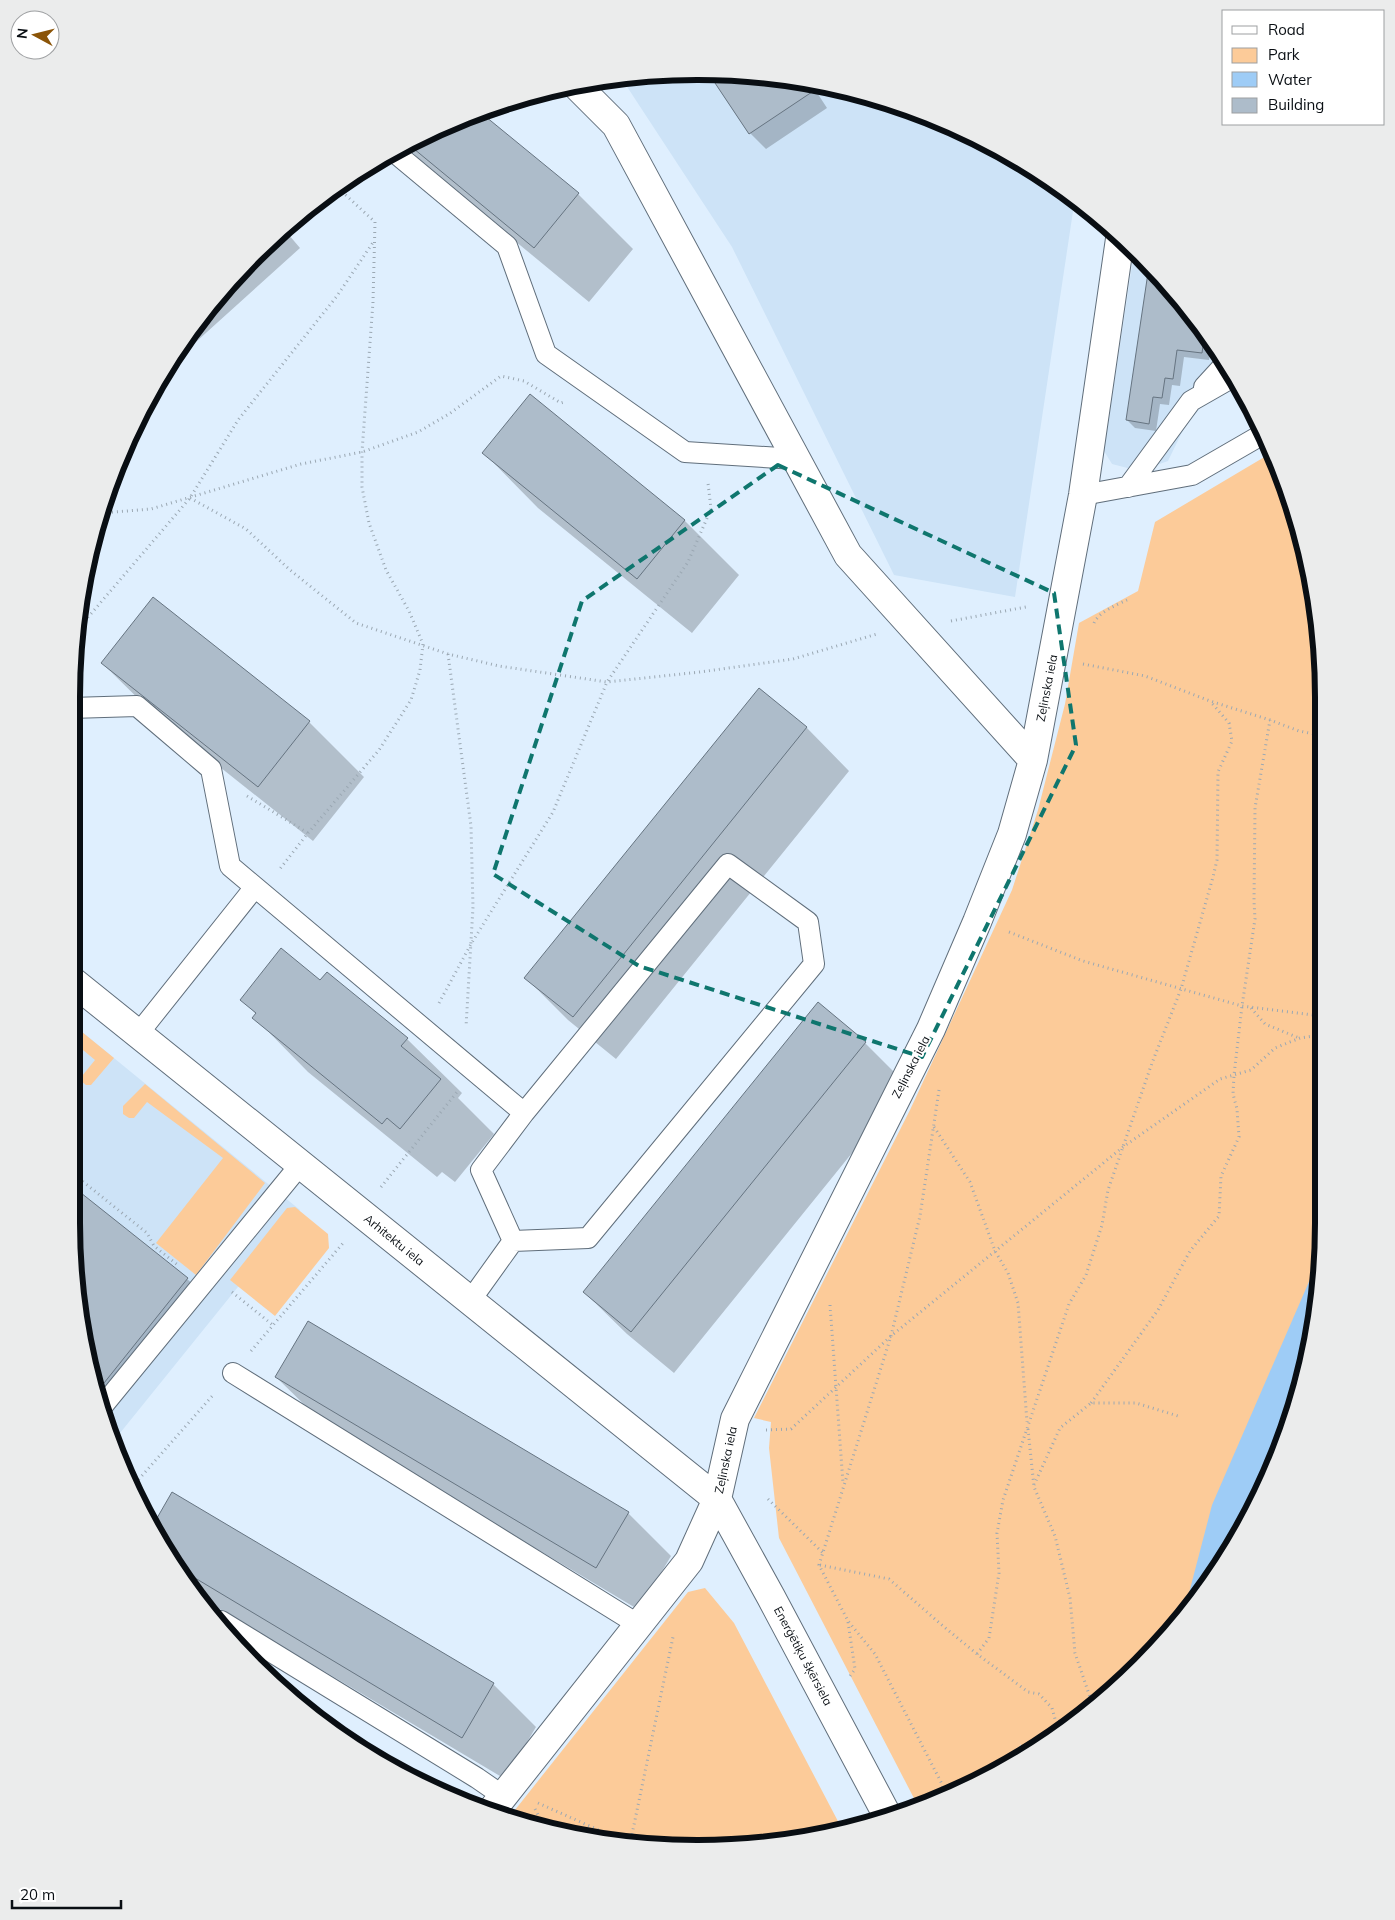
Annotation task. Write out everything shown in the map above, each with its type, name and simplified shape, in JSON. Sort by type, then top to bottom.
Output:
[{"type":"street","points":[[582,91],[616,125],[848,555],[1033,760]]},
{"type":"street","name":"Zeļinska iela","points":[[498,1803],[689,1561],[717,1499],[735,1419],[931,1029],[977,922],[1012,834],[1033,760],[1083,495],[1119,246]]},
{"type":"street","name":"Arhitektu iela","points":[[80,987],[717,1499]]},
{"type":"street","name":"Enerģētiķu šķērsiela","points":[[717,1499],[885,1811]]},
{"type":"lane","points":[[400,157],[507,246],[546,354],[685,452],[796,459]]},
{"type":"lane","points":[[1128,487],[1191,401],[1220,369]]},
{"type":"lane","points":[[1191,401],[1227,380]]},
{"type":"lane","points":[[1083,495],[1192,475],[1257,437]]},
{"type":"lane","points":[[80,708],[137,706],[211,769],[230,866],[524,1113]]},
{"type":"lane","points":[[728,864],[808,922],[814,964],[588,1238],[513,1241],[481,1170],[524,1113],[728,864]]},
{"type":"lane","points":[[138,1034],[258,889]]},
{"type":"lane","points":[[107,1400],[203,1285],[300,1164]]},
{"type":"lane","points":[[470,1302],[513,1241]]},
{"type":"lane","points":[[233,1373],[639,1625]]},
{"type":"lane","points":[[231,1627],[477,1778],[498,1803]]},
{"type":"path","points":[[258,889],[379,750],[411,700],[420,670],[423,644],[409,611],[386,570],[369,523],[362,487],[362,452],[372,322],[375,222],[343,192]]},
{"type":"path","points":[[85,621],[190,498],[238,420],[337,296],[374,241]]},
{"type":"path","points":[[109,512],[151,509],[300,464],[362,452],[418,432],[449,414],[502,376],[524,381],[561,403],[594,388]]},
{"type":"path","points":[[425,1030],[471,944],[553,812],[607,682],[688,562],[710,509],[704,453]]},
{"type":"path","points":[[190,498],[246,529],[290,570],[356,623],[448,654],[499,666],[607,682],[793,659],[910,624],[932,624],[1026,607]]},
{"type":"path","points":[[365,1217],[378,1192],[469,1067],[473,907],[470,826],[448,654]]},
{"type":"path","points":[[1053,658],[1145,676],[1210,701],[1299,731],[1315,734]]},
{"type":"path","points":[[977,1654],[989,1638],[999,1572],[997,1533],[1003,1500],[1070,1304],[1086,1276],[1102,1225],[1108,1190],[1152,1063],[1181,989],[1217,860],[1218,772],[1232,741],[1228,723],[1210,701]]},
{"type":"path","points":[[1034,1487],[1060,1428],[1091,1403],[1158,1310],[1190,1251],[1218,1216],[1221,1176],[1239,1137],[1237,1109],[1233,1094],[1234,1075],[1255,919],[1255,808],[1270,720]]},
{"type":"path","points":[[212,775],[308,833]]},
{"type":"path","points":[[977,922],[998,927],[1083,961],[1242,1006],[1315,1015]]},
{"type":"path","points":[[1250,1007],[1265,1024],[1300,1038]]},
{"type":"path","points":[[760,1430],[791,1429],[891,1336],[995,1250],[1123,1148],[1220,1079],[1251,1070],[1274,1048],[1300,1038],[1315,1036]]},
{"type":"path","points":[[940,1089],[920,1216],[891,1336],[819,1565],[848,1621],[875,1654],[943,1789]]},
{"type":"path","points":[[934,1126],[970,1182],[995,1250],[1008,1273],[1018,1303],[1034,1487],[1055,1536],[1070,1598],[1075,1652],[1090,1698]]},
{"type":"path","points":[[80,1179],[147,1233],[154,1246],[217,1297],[225,1286],[274,1326]]},
{"type":"path","points":[[830,1296],[843,1486]]},
{"type":"path","points":[[1091,1403],[1136,1403],[1178,1416]]},
{"type":"path","points":[[768,1499],[823,1553]]},
{"type":"path","points":[[819,1565],[889,1579],[977,1654],[1028,1692],[1039,1694],[1052,1708],[1055,1719],[1060,1722]]},
{"type":"path","points":[[632,1836],[675,1629]]},
{"type":"path","points":[[531,1800],[605,1833]]},
{"type":"highlighted area","points":[[778,465],[1054,593],[1076,745],[922,1057],[639,966],[493,874],[582,601]]},
{"type":"shaded area","points":[[657,81],[738,81],[778,85],[857,101],[934,127],[971,144],[1041,184],[1073,208],[1015,597],[894,575],[732,247],[625,84]]},
{"type":"shaded area","points":[[1133,260],[1162,290],[1187,322],[1211,354],[1230,386],[1203,405],[1185,426],[1168,461],[1139,471],[1112,464],[1104,451]]},
{"type":"shaded area","points":[[80,1030],[300,1210],[118,1435],[101,1382],[92,1343],[81,1263]]},
{"type":"green space","points":[[1266,456],[1282,499],[1303,577],[1314,657],[1315,698],[1315,1222],[1314,1263],[1303,1343],[1282,1421],[1268,1459],[1251,1496],[1211,1566],[1162,1630],[1105,1687],[1041,1736],[1023,1747],[1021,1744],[1017,1751],[971,1776],[915,1800],[779,1538],[769,1448],[771,1422],[754,1418],[910,1110],[1012,890],[1038,810],[1065,704],[1079,623],[1138,591],[1155,522]]},
{"type":"green space","points":[[80,1030],[114,1058],[91,1085],[86,1085],[81,1081],[82,1076],[95,1060],[80,1048]]},
{"type":"green space","points":[[145,1084],[265,1183],[196,1275],[156,1243],[223,1158],[147,1102],[134,1118],[129,1118],[123,1114],[123,1106]]},
{"type":"green space","points":[[295,1207],[328,1234],[329,1248],[275,1316],[230,1280],[287,1208]]},
{"type":"green space","points":[[705,1588],[734,1623],[839,1823],[778,1835],[738,1839],[657,1839],[577,1828],[514,1812],[688,1592]]},
{"type":"water","points":[[1313,1273],[1310,1303],[1294,1382],[1268,1459],[1232,1531],[1211,1566],[1188,1597],[1212,1505]]},
{"type":"building","points":[[713,80],[778,85],[811,91],[812,92],[749,134]]},
{"type":"building","points":[[487,118],[579,193],[534,248],[414,149],[461,127]]},
{"type":"building","points":[[1148,275],[1162,290],[1203,344],[1202,353],[1177,350],[1173,379],[1165,378],[1162,398],[1153,397],[1149,424],[1126,420]]},
{"type":"building","points":[[530,394],[685,520],[637,579],[482,453]]},
{"type":"building","points":[[153,597],[310,721],[258,787],[101,663]]},
{"type":"building","points":[[759,688],[807,727],[573,1017],[524,978]]},
{"type":"building","points":[[281,948],[320,980],[327,972],[408,1038],[401,1046],[441,1079],[400,1129],[387,1118],[382,1124],[252,1018],[256,1013],[240,1000]]},
{"type":"building","points":[[818,1002],[866,1042],[631,1332],[583,1292]]},
{"type":"building","points":[[80,1192],[188,1278],[102,1385],[85,1303],[81,1263]]},
{"type":"building","points":[[308,1321],[629,1512],[596,1568],[275,1377]]},
{"type":"building","points":[[172,1492],[494,1683],[462,1738],[191,1576],[156,1519]]}]
